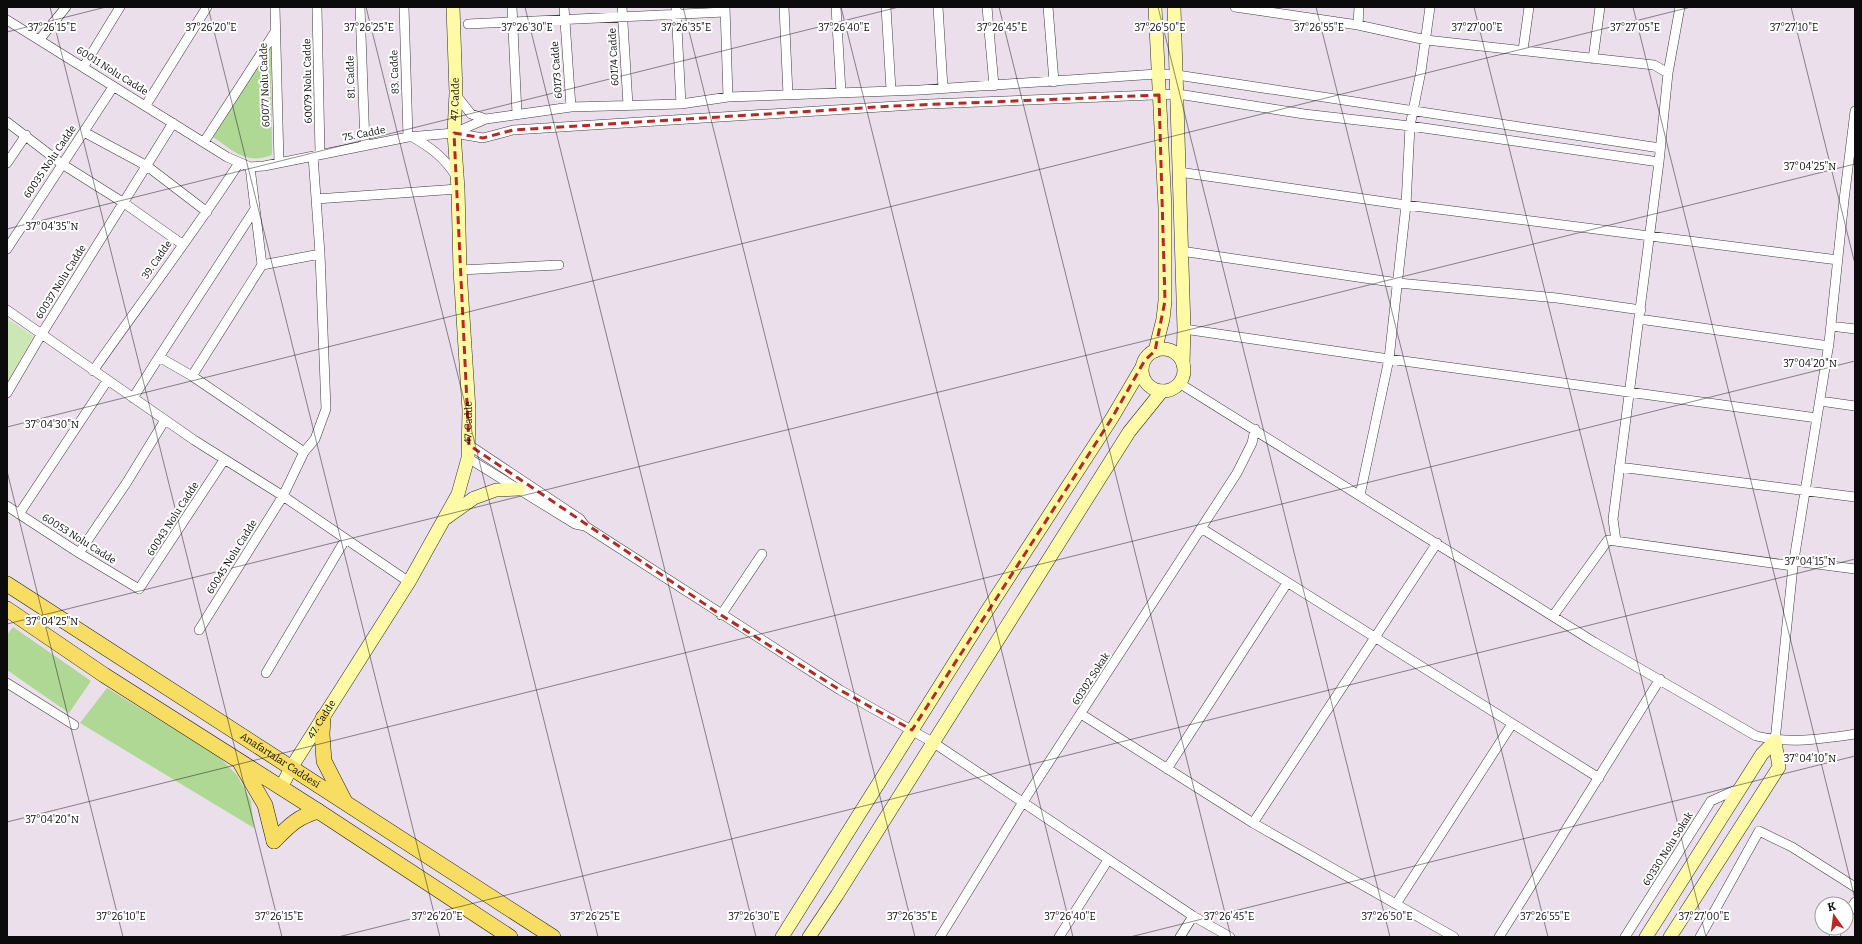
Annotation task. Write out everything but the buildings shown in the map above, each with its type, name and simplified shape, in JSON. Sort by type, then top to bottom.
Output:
[{"type":"main road","name":"47. Cadde","points":[[281,788],[291,768],[409,582],[458,494],[468,451],[469,410],[460,270],[458,183],[454,133],[456,93],[453,7]]},
{"type":"main road","points":[[1155,7],[1157,74],[1165,208],[1165,302],[1163,319],[1155,351]]},
{"type":"main road","points":[[1142,367],[1145,381],[1155,389],[1162,391],[1168,390],[1179,383],[1182,377],[1184,329],[1178,94],[1174,7]]},
{"type":"main road","points":[[782,937],[912,730],[1112,418],[1142,367],[1144,360],[1155,351],[1169,350],[1175,353],[1183,364]]},
{"type":"main road","points":[[808,937],[934,743],[1129,432],[1162,391]]},
{"type":"main road","points":[[443,520],[474,498],[496,490],[519,489]]},
{"type":"main road","name":"Anafartalar Caddesi","points":[[7,584],[553,937]]},
{"type":"main road","points":[[7,610],[510,937]]},
{"type":"main road","points":[[323,718],[322,734],[324,761],[346,803]]},
{"type":"main road","points":[[1646,937],[1762,754],[1775,741]]},
{"type":"main road","points":[[1670,937],[1780,767],[1775,741]]},
{"type":"main road","points":[[241,763],[265,805],[274,841],[291,824],[303,815],[318,811]]},
{"type":"street","points":[[40,40],[66,7]]},
{"type":"street","points":[[84,66],[120,7]]},
{"type":"street","points":[[146,105],[207,7]]},
{"type":"street","name":"60077 Nolu Cadde","points":[[275,7],[279,162]]},
{"type":"street","name":"60079 Nolu Cadde","points":[[317,7],[316,199],[320,254]]},
{"type":"street","name":"81. Cadde","points":[[360,7],[365,145]]},
{"type":"street","points":[[394,7],[405,7]]},
{"type":"street","name":"83. Cadde","points":[[405,7],[409,136]]},
{"type":"street","points":[[512,7],[517,114]]},
{"type":"street","name":"60173 Cadde","points":[[564,7],[571,107]]},
{"type":"street","name":"60174 Cadde","points":[[622,7],[628,106]]},
{"type":"street","points":[[784,7],[788,95]]},
{"type":"street","points":[[836,7],[841,92]]},
{"type":"street","points":[[886,7],[891,90]]},
{"type":"street","points":[[938,7],[943,88]]},
{"type":"street","points":[[987,7],[994,86]]},
{"type":"street","points":[[1048,7],[1054,82]]},
{"type":"street","points":[[1234,7],[1358,24],[1426,40],[1654,65],[1668,73]]},
{"type":"street","points":[[1358,24],[1359,7]]},
{"type":"street","points":[[1360,495],[1389,359],[1406,205],[1410,126],[1426,40],[1430,7]]},
{"type":"street","points":[[1523,50],[1528,7]]},
{"type":"street","points":[[1593,59],[1600,7]]},
{"type":"street","points":[[1616,541],[1613,519],[1619,467],[1660,162],[1660,148],[1668,73],[1680,7]]},
{"type":"street","points":[[468,24],[623,17],[677,10],[725,9],[728,97]]},
{"type":"street","points":[[677,10],[681,104]]},
{"type":"street","name":"60011 Nolu Cadde","points":[[7,20],[84,66],[113,87],[146,105],[239,163],[250,167]]},
{"type":"street","points":[[204,142],[275,32]]},
{"type":"street","points":[[454,133],[486,119],[571,107],[681,104],[728,97],[994,86],[1157,74],[1177,75],[1660,148]]},
{"type":"street","name":"60035 Nolu Cadde","points":[[7,249],[113,87]]},
{"type":"street","points":[[456,93],[471,114],[486,119]]},
{"type":"street","points":[[454,133],[482,138],[513,130],[900,105],[1178,94],[1304,114],[1410,126],[1660,162]]},
{"type":"street","points":[[1775,741],[1794,563],[1829,346],[1838,260],[1851,180],[1855,111]]},
{"type":"street","points":[[7,122],[62,164],[124,203],[182,244]]},
{"type":"street","name":"60037 Nolu Cadde","points":[[7,393],[41,335],[173,123]]},
{"type":"street","points":[[84,132],[147,166],[207,212]]},
{"type":"street","name":"75. Cadde","points":[[250,167],[264,166],[409,136],[454,133]]},
{"type":"street","points":[[7,163],[26,135]]},
{"type":"street","points":[[316,199],[458,183],[449,165],[432,148],[409,136]]},
{"type":"street","name":"39. Cadde","points":[[94,371],[182,244],[207,212],[239,163]]},
{"type":"street","points":[[192,376],[262,265],[250,167]]},
{"type":"street","points":[[1179,172],[1406,205],[1838,260]]},
{"type":"street","points":[[133,398],[255,209]]},
{"type":"street","points":[[1181,251],[1398,283],[1557,298],[1640,315],[1829,346]]},
{"type":"street","points":[[262,265],[320,254]]},
{"type":"street","name":"60045 Nolu Cadde","points":[[199,630],[283,496],[304,452],[315,439],[326,408],[320,254]]},
{"type":"street","points":[[460,270],[559,265]]},
{"type":"street","points":[[7,310],[107,381],[224,460],[283,496],[345,540],[409,582]]},
{"type":"street","points":[[1831,326],[1855,329]]},
{"type":"street","points":[[1184,329],[1817,418]]},
{"type":"street","points":[[159,357],[192,376],[304,452]]},
{"type":"street","points":[[19,514],[107,381]]},
{"type":"street","points":[[1179,383],[1553,616],[1756,736],[1775,741],[1812,740],[1855,734]]},
{"type":"street","points":[[1820,401],[1855,406]]},
{"type":"street","points":[[78,553],[127,482],[165,420]]},
{"type":"street","name":"60302 Sokak","points":[[940,937],[1023,802],[1237,473],[1252,443],[1254,430]]},
{"type":"street","points":[[468,451],[519,489],[575,524],[585,526]]},
{"type":"street","points":[[468,451],[580,519],[585,526],[721,615],[840,690],[934,743],[1193,916],[1230,937]]},
{"type":"street","name":"60043 Nolu Cadde","points":[[139,589],[224,460]]},
{"type":"street","points":[[1619,467],[1855,497]]},
{"type":"street","name":"60053 Nolu Cadde","points":[[7,506],[78,553],[139,589]]},
{"type":"street","points":[[1201,528],[1599,778]]},
{"type":"street","points":[[266,673],[345,540]]},
{"type":"street","points":[[1553,616],[1608,540],[1855,569]]},
{"type":"street","points":[[1253,823],[1437,543]]},
{"type":"street","points":[[721,615],[762,554]]},
{"type":"street","points":[[1167,769],[1287,583]]},
{"type":"street","points":[[1499,937],[1660,679]]},
{"type":"street","points":[[7,683],[74,725]]},
{"type":"street","points":[[1081,714],[1253,823],[1454,937]]},
{"type":"street","points":[[1396,904],[1512,724]]},
{"type":"street","name":"60330 Nolu Sokak","points":[[1625,937],[1711,801],[1741,788]]},
{"type":"street","points":[[1700,937],[1759,830],[1792,846],[1855,887]]},
{"type":"street","points":[[1059,937],[1108,860]]},
{"type":"street","points":[[1180,937],[1193,916]]},
{"type":"highlighted area","points":[[1159,95],[1165,301],[1155,351],[1145,360],[1112,418],[912,730],[840,690],[721,615],[469,445],[454,133],[483,138],[513,130],[893,106]]},
{"type":"shaded area","points":[[7,7],[1855,7],[1855,937],[7,937]]},
{"type":"green space","points":[[271,42],[272,155],[263,158],[247,157],[234,151],[213,137]]},
{"type":"green space","points":[[7,319],[34,336],[7,383]]},
{"type":"green space","points":[[13,627],[91,681],[69,713],[7,670],[7,635]]},
{"type":"green space","points":[[107,688],[218,756],[237,775],[251,801],[254,828],[80,723]]}]
